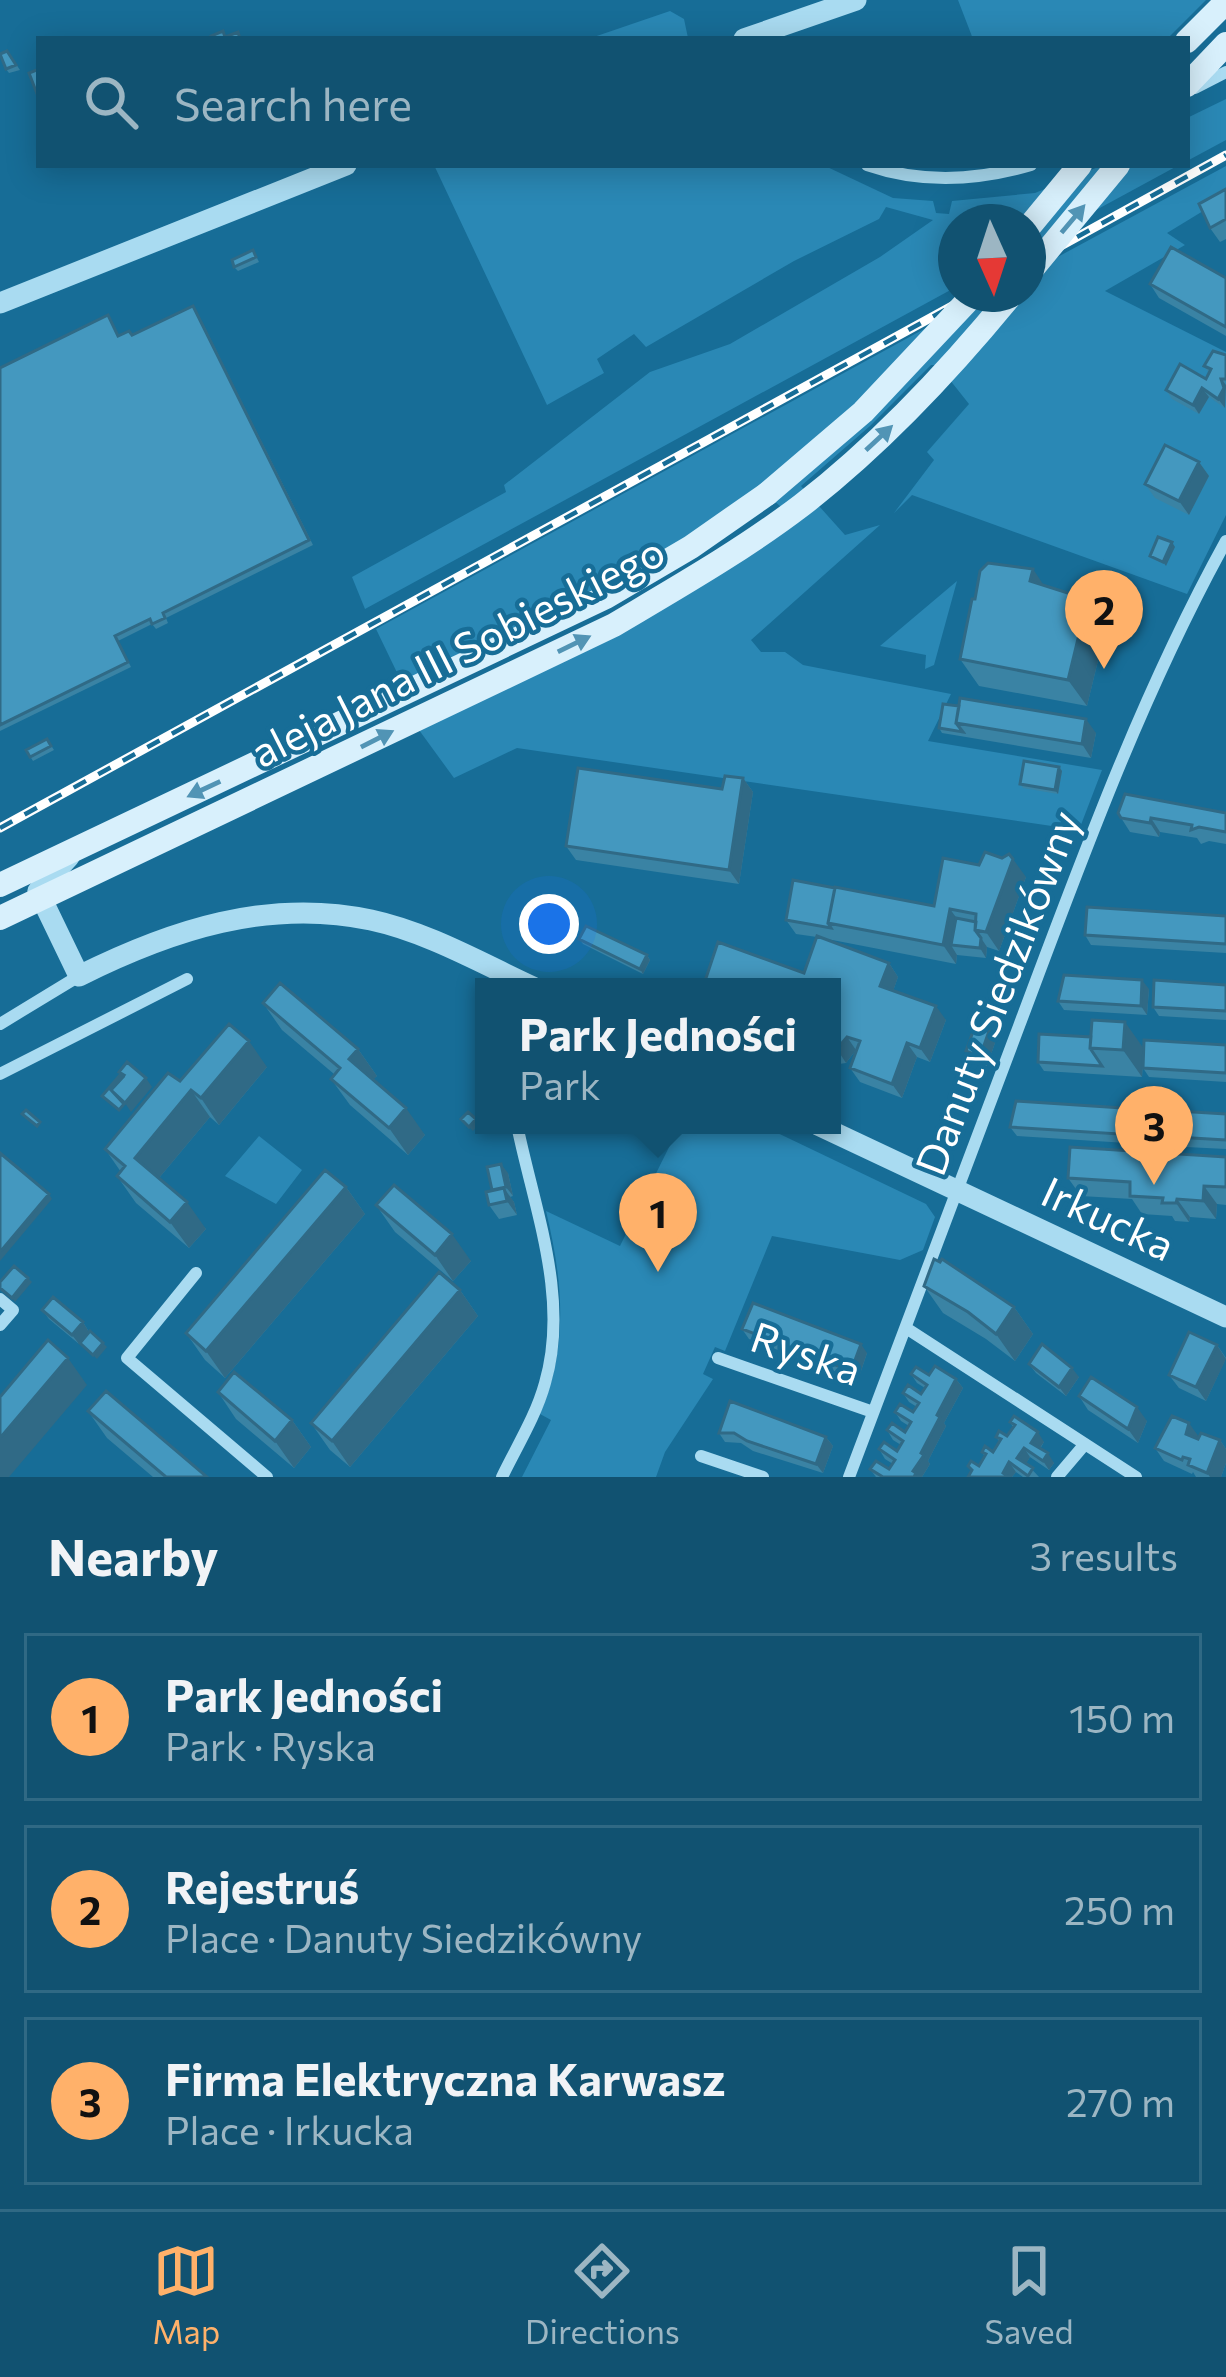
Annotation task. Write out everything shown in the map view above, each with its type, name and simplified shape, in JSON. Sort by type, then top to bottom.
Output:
[{"type":"main road","points":[[1190,38],[1226,2]]},
{"type":"main road","points":[[1190,86],[1226,44]]},
{"type":"main road","points":[[1046,206],[1078,168]]},
{"type":"main road","points":[[1046,252],[1116,168]]},
{"type":"main road","name":"aleja Jana III Sobieskiego","points":[[0,885],[606,596],[691,547],[766,494],[863,412],[957,312]]},
{"type":"main road","name":"aleja Jana III Sobieskiego","points":[[0,918],[614,625],[706,571],[789,514],[910,409],[996,312]]},
{"type":"street","points":[[753,36],[856,0]]},
{"type":"street","points":[[1190,88],[1226,72]]},
{"type":"street","points":[[0,303],[338,168]]},
{"type":"street","points":[[879,168],[917,178],[948,179],[1013,168]]},
{"type":"street","name":"Danuty Siedzikówny","points":[[850,1477],[1138,720],[1187,612],[1226,541]]},
{"type":"street","points":[[78,848],[44,882],[39,899],[79,976]]},
{"type":"street","points":[[0,1024],[79,976],[186,929],[290,912],[373,920],[424,937],[496,978]]},
{"type":"street","points":[[0,1074],[187,979]]},
{"type":"street","points":[[502,1477],[541,1396],[553,1347],[550,1279],[519,1134]]},
{"type":"street","name":"Irkucka","points":[[837,1134],[1226,1317]]},
{"type":"street","points":[[196,1273],[127,1358],[266,1477]]},
{"type":"street","points":[[0,1299],[14,1310],[0,1325]]},
{"type":"street","points":[[906,1328],[1136,1477]]},
{"type":"street","name":"Ryska","points":[[718,1358],[873,1412]]},
{"type":"street","points":[[1058,1477],[1085,1444]]},
{"type":"street","points":[[700,1456],[763,1477]]},
{"type":"street","points":[[1067,1477],[1075,1457]]},
{"type":"shaded area","points":[[958,0],[1206,0],[1170,36],[972,36]]},
{"type":"shaded area","points":[[670,11],[684,19],[688,36],[656,36],[597,36]]},
{"type":"shaded area","points":[[1226,99],[1226,140],[1190,159],[1190,117]]},
{"type":"shaded area","points":[[1226,166],[1226,197],[1167,233],[1185,245],[1105,291],[1226,352],[1226,515],[1187,594],[912,495],[894,513],[934,460],[927,452],[969,404],[938,365],[931,365],[801,486],[845,535],[880,525],[751,640],[761,652],[785,652],[803,665],[951,694],[928,741],[1102,770],[1079,830],[517,748],[454,778],[419,730],[796,520],[758,487],[645,565],[403,685],[376,629],[955,312],[1046,312],[1046,263]]},
{"type":"shaded area","points":[[435,168],[829,168],[893,198],[933,201],[938,213],[938,297],[365,609],[352,577],[506,492],[504,485],[650,372],[730,344],[880,257],[933,220],[886,207],[879,219],[794,261],[646,347],[634,334],[597,359],[604,373],[547,405]]},
{"type":"shaded area","points":[[1096,168],[1173,168],[1046,237],[1046,204],[951,204],[1035,193]]},
{"type":"shaded area","points":[[957,581],[934,665],[925,669],[926,655],[880,646]]},
{"type":"shaded area","points":[[676,1134],[780,1134],[926,1204],[935,1217],[923,1250],[900,1260],[772,1236],[725,1351],[715,1347],[703,1374],[713,1379],[665,1452],[656,1477],[522,1477],[551,1420],[540,1414],[559,1338],[559,1288],[546,1211],[620,1246]]},
{"type":"shaded area","points":[[259,1136],[302,1170],[276,1204],[225,1176]]},
{"type":"building","points":[[7,51],[16,65],[6,69],[0,54]]},
{"type":"building","points":[[1226,189],[1226,219],[1210,228],[1199,204]]},
{"type":"building","points":[[1171,247],[1226,278],[1226,327],[1150,284]]},
{"type":"building","points":[[253,250],[256,257],[234,267],[232,260]]},
{"type":"building","points":[[193,306],[309,540],[163,613],[165,618],[152,624],[150,619],[115,636],[128,662],[0,725],[0,368],[108,315],[118,336],[129,331],[132,335]]},
{"type":"building","points":[[1213,351],[1226,355],[1226,379],[1221,379],[1224,388],[1218,399],[1202,388],[1193,405],[1166,390],[1180,364],[1206,379],[1211,369],[1204,366]]},
{"type":"building","points":[[1165,445],[1199,462],[1179,501],[1145,484]]},
{"type":"building","points":[[1158,537],[1172,542],[1163,562],[1150,556]]},
{"type":"building","points":[[988,563],[1033,569],[1030,581],[1093,601],[1094,608],[1084,614],[1068,680],[960,659],[980,571]]},
{"type":"building","points":[[960,698],[1086,719],[1082,744],[956,723]]},
{"type":"building","points":[[943,704],[959,706],[956,723],[963,732],[939,728]]},
{"type":"building","points":[[47,739],[51,746],[30,757],[26,750]]},
{"type":"building","points":[[1024,761],[1059,767],[1055,790],[1020,784]]},
{"type":"building","points":[[578,768],[722,789],[725,776],[743,778],[729,870],[566,846]]},
{"type":"building","points":[[1125,794],[1226,813],[1226,832],[1191,830],[1192,825],[1151,818],[1150,823],[1121,818],[1118,813]]},
{"type":"building","points":[[985,852],[1002,858],[1009,854],[1013,859],[986,932],[975,930],[976,914],[950,909],[943,945],[828,923],[835,887],[934,906],[943,858],[979,865]]},
{"type":"building","points":[[793,880],[835,888],[831,928],[786,920]]},
{"type":"building","points":[[1087,907],[1226,916],[1226,944],[1085,935]]},
{"type":"building","points":[[564,915],[573,919],[567,933],[558,928]]},
{"type":"building","points":[[956,918],[976,922],[980,948],[951,945]]},
{"type":"building","points":[[586,926],[647,955],[640,969],[579,939]]},
{"type":"building","points":[[817,936],[889,963],[880,986],[936,1006],[920,1048],[907,1043],[892,1084],[850,1068],[860,1041],[847,1037],[841,1044],[841,978],[706,978],[718,942],[804,973]]},
{"type":"building","points":[[1064,975],[1142,980],[1141,1006],[1058,1001]]},
{"type":"building","points":[[1154,980],[1226,985],[1226,1011],[1153,1007]]},
{"type":"building","points":[[280,983],[358,1049],[349,1059],[406,1108],[389,1128],[331,1079],[340,1068],[263,1003]]},
{"type":"building","points":[[1092,1020],[1125,1022],[1123,1050],[1090,1048]]},
{"type":"building","points":[[229,1024],[249,1041],[201,1098],[191,1090],[135,1158],[187,1202],[170,1222],[117,1176],[125,1166],[105,1149],[168,1073],[180,1081]]},
{"type":"building","points":[[975,1026],[989,1031],[980,1057],[966,1051]]},
{"type":"building","points":[[1039,1034],[1091,1037],[1090,1048],[1102,1066],[1038,1062]]},
{"type":"building","points":[[1144,1040],[1226,1045],[1226,1073],[1143,1068]]},
{"type":"building","points":[[127,1062],[146,1078],[125,1103],[111,1090],[124,1075],[119,1072]]},
{"type":"building","points":[[123,1077],[111,1090],[124,1104],[119,1110],[102,1096]]},
{"type":"building","points":[[1016,1101],[1153,1110],[1151,1136],[1010,1127]]},
{"type":"building","points":[[26,1110],[40,1122],[37,1126],[22,1114]]},
{"type":"building","points":[[1161,1110],[1226,1114],[1226,1140],[1159,1136]]},
{"type":"building","points":[[468,1112],[475,1120],[469,1127],[461,1119]]},
{"type":"building","points":[[1070,1147],[1226,1157],[1226,1187],[1204,1186],[1203,1201],[1162,1203],[1163,1198],[1130,1196],[1130,1182],[1068,1178]]},
{"type":"building","points":[[0,1153],[49,1194],[0,1252]]},
{"type":"building","points":[[501,1164],[506,1187],[492,1190],[487,1167]]},
{"type":"building","points":[[325,1170],[346,1187],[206,1351],[186,1333]]},
{"type":"building","points":[[394,1185],[452,1234],[435,1255],[376,1205]]},
{"type":"building","points":[[504,1188],[507,1201],[489,1205],[486,1192]]},
{"type":"building","points":[[934,1259],[942,1259],[1014,1307],[996,1334],[924,1286]]},
{"type":"building","points":[[14,1266],[28,1278],[12,1298],[0,1282]]},
{"type":"building","points":[[439,1272],[460,1290],[332,1441],[311,1423]]},
{"type":"building","points":[[53,1297],[83,1322],[72,1335],[42,1310]]},
{"type":"building","points":[[753,1303],[861,1344],[851,1371],[742,1329]]},
{"type":"building","points":[[90,1331],[103,1343],[93,1355],[80,1343]]},
{"type":"building","points":[[1189,1332],[1217,1345],[1196,1387],[1169,1375]]},
{"type":"building","points":[[48,1340],[68,1358],[0,1438],[0,1397]]},
{"type":"building","points":[[1042,1344],[1072,1368],[1059,1387],[1029,1364]]},
{"type":"building","points":[[935,1366],[956,1379],[916,1473],[914,1477],[883,1477],[870,1469],[876,1461],[889,1469],[895,1460],[879,1449],[884,1442],[897,1451],[903,1441],[887,1430],[892,1423],[905,1432],[911,1422],[895,1412],[900,1404],[913,1412],[919,1403],[903,1393],[908,1385],[921,1394],[927,1385],[911,1374],[916,1367],[929,1375]]},
{"type":"building","points":[[234,1372],[292,1420],[275,1441],[218,1392]]},
{"type":"building","points":[[1091,1377],[1137,1407],[1128,1429],[1079,1396]]},
{"type":"building","points":[[106,1391],[207,1477],[166,1477],[88,1411]]},
{"type":"building","points":[[730,1401],[826,1437],[816,1464],[734,1433],[719,1433]]},
{"type":"building","points":[[1014,1416],[1038,1432],[1031,1443],[1048,1453],[1043,1461],[1024,1448],[1017,1458],[1033,1468],[1028,1476],[1009,1462],[1003,1473],[1009,1477],[968,1477],[971,1461],[979,1466],[985,1446],[993,1452],[1001,1439],[996,1437],[999,1431],[1007,1436],[1015,1425],[1010,1422]]},
{"type":"building","points":[[1172,1416],[1189,1423],[1186,1434],[1220,1440],[1207,1473],[1188,1465],[1190,1459],[1155,1448]]},
{"type":"railway","points":[[1046,254],[1226,155]]},
{"type":"railway","points":[[0,828],[941,312]]},
{"type":"place","name":"Rejestruś","points":[[1104,669]]},
{"type":"place","name":"Firma Elektryczna Karwasz","points":[[1154,1185]]},
{"type":"place","name":"Park Jedności","points":[[658,1272]]}]
